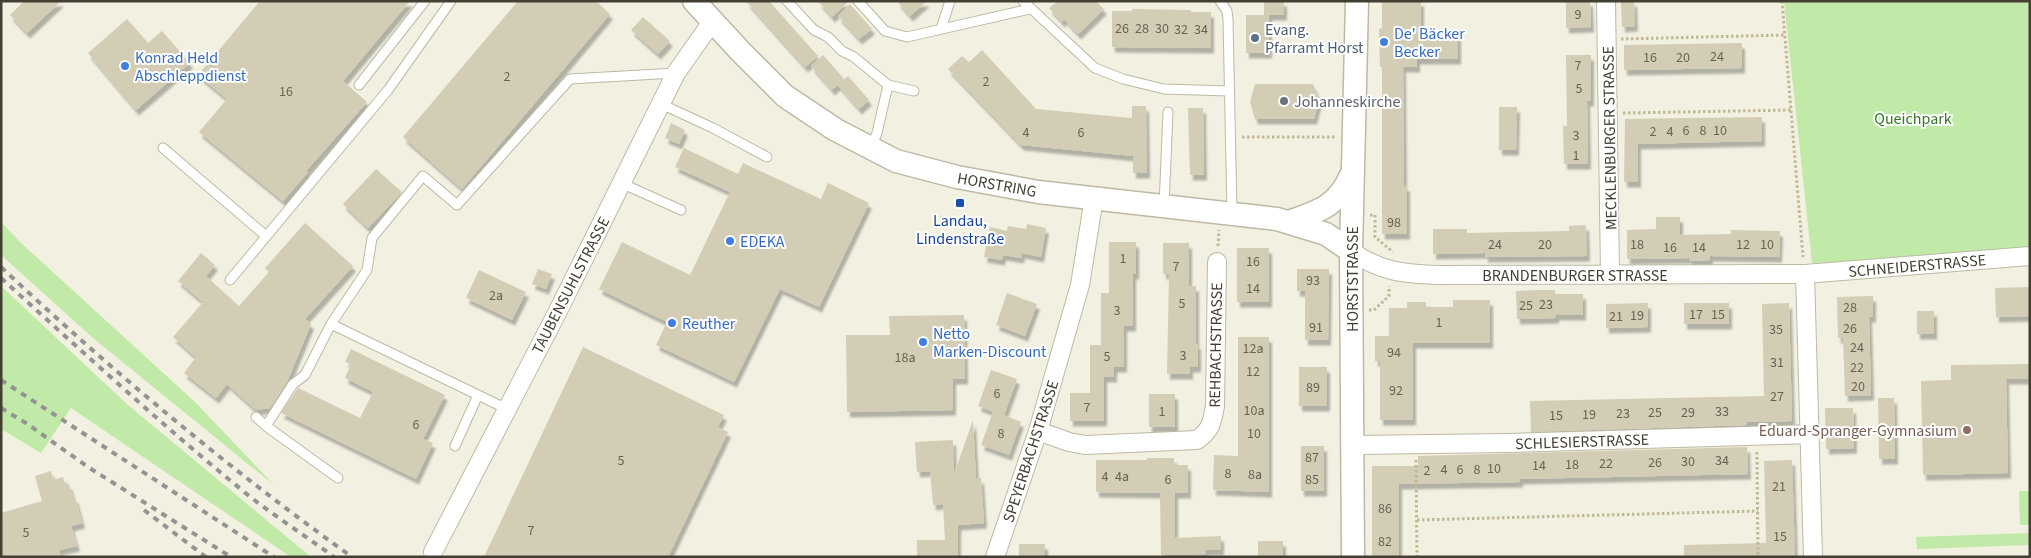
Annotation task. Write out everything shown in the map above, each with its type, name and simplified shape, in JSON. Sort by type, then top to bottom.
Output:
[{"type":"street","name":"HORSTRING","points":[[694,1],[712,22],[785,96],[836,130],[896,161],[957,177],[1038,192],[1226,212],[1290,222],[1326,234],[1351,251]]},
{"type":"street","name":"HORSTSTRASSE","points":[[1353,557],[1351,251],[1357,1]]},
{"type":"street","name":"MECKLENBURGER STRASSE","points":[[1606,1],[1610,275]]},
{"type":"street","name":"TAUBENSUHLSTRASSE","points":[[433,552],[676,73],[712,22]]},
{"type":"street","points":[[1290,222],[1324,209],[1335,201],[1344,189],[1352,172]]},
{"type":"street","name":"SPEYERBACHSTRASSE","points":[[995,557],[1038,431],[1080,285],[1094,198]]},
{"type":"street","name":"BRANDENBURGER STRASSE","points":[[1351,251],[1374,265],[1405,273],[1439,275],[1805,274]]},
{"type":"street","name":"SCHNEIDERSTRASSE","points":[[1805,274],[2030,256]]},
{"type":"street","name":"REHBACHSTRASSE","points":[[1038,431],[1069,442],[1085,445],[1197,440],[1205,434],[1212,424],[1215,406],[1217,262]]},
{"type":"street","points":[[1805,274],[1813,557]]},
{"type":"street","name":"SCHLESIERSTRASSE","points":[[1353,445],[1811,434]]},
{"type":"lane","points":[[360,85],[425,1]]},
{"type":"lane","points":[[230,280],[388,90],[451,1]]},
{"type":"lane","points":[[787,1],[814,30],[828,37],[842,51],[854,57],[888,84],[914,91]]},
{"type":"lane","points":[[858,1],[885,31],[907,37],[1030,9]]},
{"type":"lane","points":[[941,28],[950,1]]},
{"type":"lane","points":[[1024,1],[1030,9],[1095,68],[1123,79],[1164,89],[1229,91]]},
{"type":"lane","points":[[1221,3],[1228,19],[1229,91],[1226,212]]},
{"type":"lane","points":[[266,426],[293,384],[305,375],[331,324],[367,270],[372,238],[423,176],[458,205],[570,79],[676,73]]},
{"type":"lane","points":[[870,148],[877,133],[888,84]]},
{"type":"lane","points":[[660,104],[713,128],[767,157]]},
{"type":"lane","points":[[1164,206],[1168,112]]},
{"type":"lane","points":[[163,148],[266,236]]},
{"type":"lane","points":[[621,183],[682,210]]},
{"type":"lane","points":[[331,324],[507,409]]},
{"type":"lane","points":[[455,446],[478,395]]},
{"type":"lane","points":[[256,417],[338,478]]},
{"type":"path","points":[[1782,1],[1805,274]]},
{"type":"path","points":[[1608,39],[1785,36]]},
{"type":"path","points":[[1609,113],[1792,110]]},
{"type":"path","points":[[1250,137],[1336,137],[1336,146]]},
{"type":"path","points":[[1217,262],[1226,212]]},
{"type":"path","points":[[1756,436],[1758,557]]},
{"type":"path","points":[[1416,444],[1417,557]]},
{"type":"path","points":[[1417,520],[1758,511]]},
{"type":"green space","name":"Queichpark","points":[[1784,1],[2030,1],[2030,255],[1812,263]]},
{"type":"green space","points":[[1,222],[21,243],[195,402],[274,485],[93,338],[1,255]]},
{"type":"green space","points":[[1,286],[128,405],[311,557],[291,557],[71,408],[41,453],[1,429]]},
{"type":"green space","points":[[2019,491],[2030,491],[2030,525],[2020,525]]},
{"type":"green space","points":[[2030,533],[2030,545],[1917,549],[1916,537]]},
{"type":"building","points":[[24,1],[61,1],[27,33],[10,15]]},
{"type":"building","points":[[260,1],[410,1],[343,81],[367,102],[306,171],[308,172],[283,201],[199,132],[227,99],[198,75]]},
{"type":"building","points":[[518,1],[596,1],[610,14],[462,189],[403,137]]},
{"type":"building","points":[[746,1],[769,1],[818,56],[805,67]]},
{"type":"building","points":[[818,1],[849,1],[832,17]]},
{"type":"building","points":[[897,1],[927,1],[910,16]]},
{"type":"building","points":[[1058,1],[1096,1],[1104,9],[1078,34],[1064,19],[1062,22],[1049,8]]},
{"type":"building","points":[[1264,1],[1284,1],[1284,15],[1269,15],[1269,53],[1246,53],[1246,15],[1264,15]]},
{"type":"building","points":[[1382,1],[1421,1],[1421,35],[1458,35],[1458,59],[1417,59],[1417,67],[1403,67],[1404,186],[1407,186],[1407,234],[1382,234],[1382,67],[1380,67],[1379,29],[1382,28]]},
{"type":"building","points":[[1566,1],[1590,1],[1591,27],[1566,28]]},
{"type":"building","points":[[1621,1],[1634,1],[1635,26],[1622,27]]},
{"type":"building","points":[[850,4],[872,29],[859,39],[838,16]]},
{"type":"building","points":[[1132,9],[1211,12],[1211,48],[1112,47],[1112,11],[1132,11]]},
{"type":"building","points":[[643,17],[670,41],[658,54],[631,30]]},
{"type":"building","points":[[127,19],[148,43],[162,31],[190,63],[136,110],[88,53]]},
{"type":"building","points":[[1742,43],[1742,68],[1624,70],[1624,45]]},
{"type":"building","points":[[982,50],[1036,109],[1132,118],[1132,106],[1146,106],[1147,173],[1133,173],[1133,156],[1021,145],[948,69],[962,56],[969,62]]},
{"type":"building","points":[[823,55],[844,79],[832,90],[811,66]]},
{"type":"building","points":[[1566,55],[1591,55],[1591,101],[1587,101],[1588,164],[1564,164],[1563,126],[1567,126]]},
{"type":"building","points":[[848,76],[869,100],[859,109],[838,85]]},
{"type":"building","name":"Johanneskirche","points":[[1255,84],[1313,84],[1319,100],[1314,119],[1255,119],[1250,102]]},
{"type":"building","points":[[1499,107],[1517,107],[1516,150],[1499,150]]},
{"type":"building","points":[[1188,108],[1203,108],[1204,175],[1190,175]]},
{"type":"building","points":[[1762,117],[1762,141],[1638,144],[1638,182],[1624,182],[1625,119]]},
{"type":"building","points":[[671,123],[685,130],[679,144],[665,138]]},
{"type":"building","points":[[684,148],[738,174],[743,163],[821,199],[828,183],[869,203],[819,307],[780,289],[734,382],[656,345],[667,322],[599,289],[622,242],[690,275],[730,192],[675,167]]},
{"type":"building","points":[[376,169],[402,192],[368,228],[343,204]]},
{"type":"building","points":[[1656,217],[1680,217],[1680,235],[1731,234],[1731,230],[1780,231],[1779,257],[1710,256],[1710,260],[1689,261],[1689,258],[1627,259],[1627,230],[1656,229]]},
{"type":"building","points":[[305,223],[353,266],[305,319],[311,324],[287,382],[270,408],[256,410],[227,384],[216,398],[184,373],[196,357],[173,337],[203,302],[178,281],[201,253],[215,265],[206,276],[239,306],[269,272],[265,268]]},
{"type":"building","points":[[1027,224],[1046,228],[1041,257],[1022,253],[1021,258],[1003,255],[1002,260],[984,257],[990,227],[1007,231],[1008,226],[1026,229]]},
{"type":"building","points":[[1586,225],[1587,256],[1485,257],[1485,253],[1433,254],[1433,229],[1467,229],[1467,233],[1569,231],[1569,226]]},
{"type":"building","points":[[1109,242],[1136,242],[1136,274],[1133,274],[1133,326],[1124,326],[1124,367],[1114,367],[1114,377],[1104,377],[1104,421],[1070,421],[1070,393],[1090,393],[1090,345],[1101,345],[1101,293],[1109,293]]},
{"type":"building","points":[[1163,243],[1189,243],[1189,286],[1196,286],[1196,344],[1198,344],[1198,367],[1190,367],[1190,374],[1167,374],[1169,274],[1163,274]]},
{"type":"building","points":[[1237,248],[1269,248],[1269,302],[1237,302]]},
{"type":"building","points":[[538,269],[552,274],[546,289],[532,284]]},
{"type":"building","points":[[1297,269],[1329,269],[1328,340],[1305,340],[1305,291],[1297,291]]},
{"type":"building","points":[[479,270],[526,292],[512,320],[466,298]]},
{"type":"building","points":[[2030,287],[2030,316],[1996,317],[1995,288]]},
{"type":"building","points":[[1555,290],[1555,294],[1583,294],[1583,315],[1556,315],[1556,318],[1517,319],[1516,291]]},
{"type":"building","points":[[1007,293],[1037,304],[1025,336],[996,325]]},
{"type":"building","points":[[1873,296],[1873,317],[1869,317],[1871,395],[1845,396],[1843,338],[1838,338],[1837,297]]},
{"type":"building","points":[[1453,300],[1490,300],[1490,343],[1413,343],[1413,420],[1380,420],[1380,361],[1375,361],[1375,336],[1389,336],[1389,308],[1407,308],[1407,302],[1426,302],[1426,307],[1453,307]]},
{"type":"building","points":[[1648,303],[1648,327],[1606,328],[1606,304]]},
{"type":"building","points":[[1684,303],[1729,303],[1729,324],[1684,324]]},
{"type":"building","points":[[1789,303],[1792,421],[1747,422],[1746,425],[1531,432],[1530,401],[1764,396],[1762,304]]},
{"type":"building","points":[[1917,311],[1934,311],[1934,334],[1917,334]]},
{"type":"building","points":[[964,315],[965,379],[953,379],[953,410],[847,412],[846,335],[890,335],[889,316]]},
{"type":"building","points":[[1238,337],[1269,337],[1269,492],[1213,490],[1214,455],[1238,456]]},
{"type":"building","points":[[583,347],[724,415],[718,427],[728,432],[668,557],[484,557]]},
{"type":"building","points":[[351,349],[445,395],[423,439],[433,443],[416,479],[281,413],[298,388],[360,418],[373,392],[345,378],[351,364],[345,362]]},
{"type":"building","points":[[2030,364],[2030,379],[2006,379],[2008,473],[1923,475],[1921,381],[1951,380],[1951,365]]},
{"type":"building","points":[[1299,367],[1327,367],[1327,406],[1299,406]]},
{"type":"building","points":[[991,370],[1017,379],[1004,415],[1021,422],[1009,455],[981,445],[993,412],[999,414],[978,406]]},
{"type":"building","points":[[1149,394],[1175,394],[1175,427],[1149,427]]},
{"type":"building","points":[[1878,398],[1894,398],[1895,459],[1879,459]]},
{"type":"building","points":[[1825,408],[1853,408],[1854,448],[1826,449]]},
{"type":"building","points":[[973,420],[976,479],[981,478],[984,523],[958,525],[958,557],[917,557],[917,540],[945,540],[943,504],[933,505],[930,471],[917,472],[915,442],[953,440],[954,474]]},
{"type":"building","points":[[1301,446],[1324,446],[1324,491],[1301,491]]},
{"type":"building","points":[[1747,447],[1748,474],[1520,479],[1520,482],[1399,484],[1399,557],[1372,557],[1372,466],[1418,466],[1418,456]]},
{"type":"building","points":[[1147,458],[1174,458],[1174,465],[1188,465],[1188,493],[1175,493],[1175,538],[1221,536],[1221,550],[1206,550],[1206,554],[1161,555],[1160,493],[1096,492],[1096,460],[1147,460]]},
{"type":"building","points":[[1792,460],[1795,557],[1684,557],[1684,545],[1766,543],[1764,461]]},
{"type":"building","points":[[51,471],[53,480],[63,477],[65,485],[69,484],[73,498],[75,497],[82,523],[71,526],[77,546],[59,550],[61,557],[1,557],[1,513],[42,501],[35,476]]},
{"type":"building","points":[[1258,541],[1283,541],[1283,557],[1258,557]]},
{"type":"building","points":[[1019,544],[1045,544],[1045,557],[1019,557]]},
{"type":"railway","points":[[1,267],[85,344],[172,418],[260,489],[352,557]]},
{"type":"railway","points":[[1,278],[126,390],[253,499],[334,557]]},
{"type":"railway","points":[[1,380],[274,557]]},
{"type":"railway","points":[[1,408],[26,423],[88,467],[231,557]]},
{"type":"railway","points":[[144,510],[206,557]]},
{"type":"place","name":"Evang. Pfarramt Horst","points":[[1255,38]]},
{"type":"place","name":"De' Bäcker Becker","points":[[1384,42]]},
{"type":"place","name":"Konrad Held Abschleppdienst","points":[[125,66]]},
{"type":"place","name":"Johanneskirche","points":[[1284,101]]},
{"type":"place","name":"Landau, Lindenstraße","points":[[960,203]]},
{"type":"place","name":"EDEKA","points":[[730,241]]},
{"type":"place","name":"Reuther","points":[[672,323]]},
{"type":"place","name":"Netto Marken-Discount","points":[[923,342]]},
{"type":"place","name":"Eduard-Spranger-Gymnasium","points":[[1967,430]]}]
